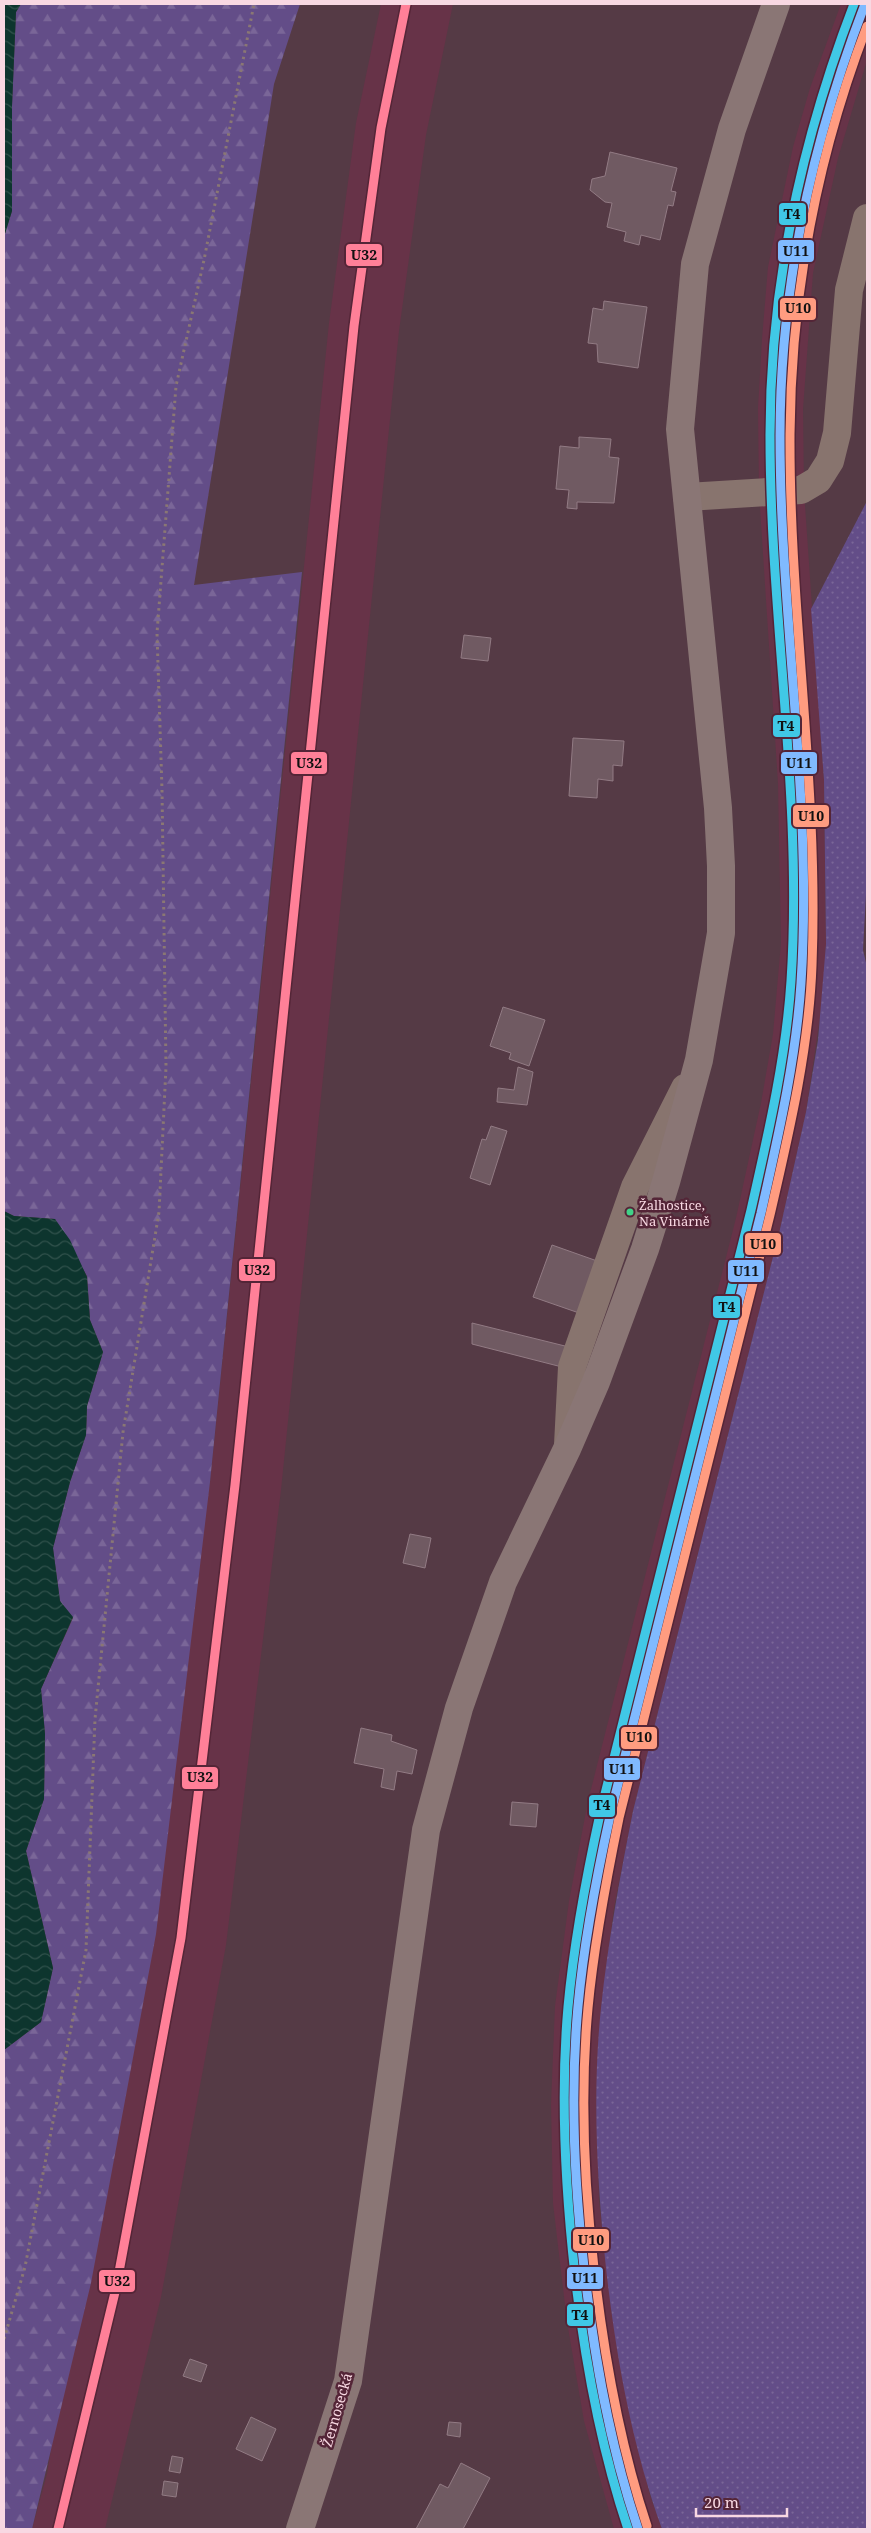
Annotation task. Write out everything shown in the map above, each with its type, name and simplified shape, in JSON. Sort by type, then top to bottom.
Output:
[{"type":"main road","name":"Žernosecká","points":[[300,2529],[348,2381],[426,1830],[459,1708],[503,1582],[567,1449],[596,1382],[645,1249],[666,1182],[699,1060],[720,934],[721,866],[714,763],[680,429],[695,264],[732,128],[776,4]]},
{"type":"street","points":[[687,497],[801,490],[818,480],[830,461],[837,433],[849,290],[867,218]]},
{"type":"path","points":[[4,2338],[25,2268],[86,1950],[95,1719],[122,1442],[159,1212],[166,1067],[162,800],[157,633],[176,386],[204,260],[254,4]]},
{"type":"shaded area","points":[[381,4],[453,4],[426,135],[399,331],[281,1490],[226,1945],[161,2297],[105,2529],[32,2529],[47,2474],[210,1482],[329,323],[356,123]]},
{"type":"shaded area","points":[[841,4],[867,4],[867,60],[838,158],[813,273],[803,409],[804,491],[824,780],[826,944],[823,997],[806,1112],[780,1229],[633,1811],[614,1908],[601,2010],[597,2104],[599,2200],[612,2315],[629,2411],[650,2495],[662,2529],[614,2529],[584,2421],[567,2322],[553,2203],[551,2104],[555,2006],[569,1901],[588,1801],[736,1218],[761,1103],[773,1034],[781,943],[778,783],[759,493],[758,408],[762,339],[768,267],[793,147],[810,88]]},
{"type":"green space","points":[[21,4],[300,4],[274,84],[194,585],[302,572],[210,1482],[156,1934],[91,2283],[32,2529],[4,2529],[4,2050],[41,2022],[53,1968],[26,1851],[44,1799],[45,1734],[41,1689],[73,1618],[60,1601],[53,1548],[70,1482],[86,1435],[87,1406],[103,1352],[90,1320],[87,1276],[55,1219],[14,1216],[4,1211],[4,237],[12,211],[12,106],[16,12]]},
{"type":"green space","points":[[867,501],[867,876],[863,950],[867,967],[867,2529],[662,2529],[642,2465],[626,2400],[606,2268],[600,2203],[596,2105],[601,2008],[615,1909],[633,1811],[780,1229],[806,1112],[818,1040],[826,944],[824,780],[811,609]]},
{"type":"water","points":[[4,4],[21,4],[16,12],[12,106],[12,211],[4,237]]},
{"type":"water","points":[[4,1211],[14,1216],[55,1219],[70,1240],[87,1277],[90,1320],[103,1352],[87,1406],[86,1435],[70,1482],[53,1548],[60,1601],[73,1617],[41,1689],[45,1734],[44,1799],[26,1851],[53,1968],[41,2022],[4,2050]]},
{"type":"building","points":[[610,152],[677,168],[671,191],[676,192],[673,206],[668,205],[660,240],[641,235],[639,245],[624,241],[626,232],[607,227],[612,203],[605,202],[590,190],[592,179],[605,176]]},
{"type":"building","points":[[604,301],[647,307],[638,368],[598,362],[597,344],[588,343],[593,308],[603,310]]},
{"type":"building","points":[[579,437],[611,439],[609,457],[619,458],[614,503],[577,502],[577,509],[567,508],[569,490],[556,489],[560,446],[579,448]]},
{"type":"building","points":[[464,635],[491,638],[488,661],[461,658]]},
{"type":"building","points":[[573,738],[624,741],[622,766],[613,765],[613,781],[598,779],[597,798],[569,796]]},
{"type":"building","points":[[503,1007],[545,1020],[529,1066],[509,1059],[511,1053],[490,1046]]},
{"type":"building","points":[[518,1067],[533,1072],[527,1105],[497,1102],[498,1088],[514,1090]]},
{"type":"building","points":[[491,1126],[507,1131],[490,1185],[470,1178],[482,1139],[486,1140]]},
{"type":"building","points":[[552,1245],[600,1262],[582,1314],[533,1297]]},
{"type":"building","points":[[472,1323],[569,1347],[562,1367],[472,1344]]},
{"type":"building","points":[[410,1534],[431,1538],[425,1568],[403,1563]]},
{"type":"building","points":[[361,1728],[392,1735],[391,1741],[417,1750],[412,1774],[397,1771],[394,1790],[381,1787],[384,1769],[354,1763]]},
{"type":"building","points":[[512,1802],[538,1804],[536,1827],[510,1825]]},
{"type":"building","points":[[190,2359],[207,2365],[201,2382],[183,2376]]},
{"type":"building","points":[[251,2417],[276,2429],[262,2461],[236,2449]]},
{"type":"building","points":[[449,2422],[461,2423],[460,2437],[447,2435]]},
{"type":"building","points":[[172,2456],[183,2458],[180,2473],[169,2471]]},
{"type":"building","points":[[461,2463],[490,2478],[463,2529],[416,2529],[440,2484],[448,2488]]},
{"type":"building","points":[[164,2481],[178,2483],[176,2497],[162,2495]]},
{"type":"transit line","name":"U32","points":[[58,2529],[116,2288],[181,1938],[235,1485],[354,326],[381,128],[406,4]]},
{"type":"transit line","name":"T4","points":[[628,2529],[609,2467],[595,2403],[575,2275],[566,2175],[564,2108],[568,2007],[581,1910],[600,1814],[751,1210],[776,1096],[785,1039],[789,1010],[794,913],[793,844],[771,503],[771,379],[776,324],[792,215],[819,109],[835,56],[854,4]]},
{"type":"transit line","name":"U11","points":[[638,2529],[619,2464],[604,2399],[584,2267],[574,2136],[574,2071],[578,2006],[591,1911],[610,1816],[761,1213],[786,1098],[795,1041],[799,1012],[804,915],[803,846],[781,504],[781,380],[793,270],[815,162],[829,109],[865,4]]},
{"type":"transit line","name":"U10","points":[[647,2526],[628,2463],[614,2398],[594,2268],[584,2138],[584,2073],[588,2008],[601,1913],[619,1818],[770,1215],[791,1122],[807,1028],[812,965],[813,898],[808,765],[791,500],[790,434],[795,329],[810,226],[821,175],[849,75],[867,26]]},
{"type":"place","name":"Žalhostice, Na Vinárně","points":[[630,1212]]}]
